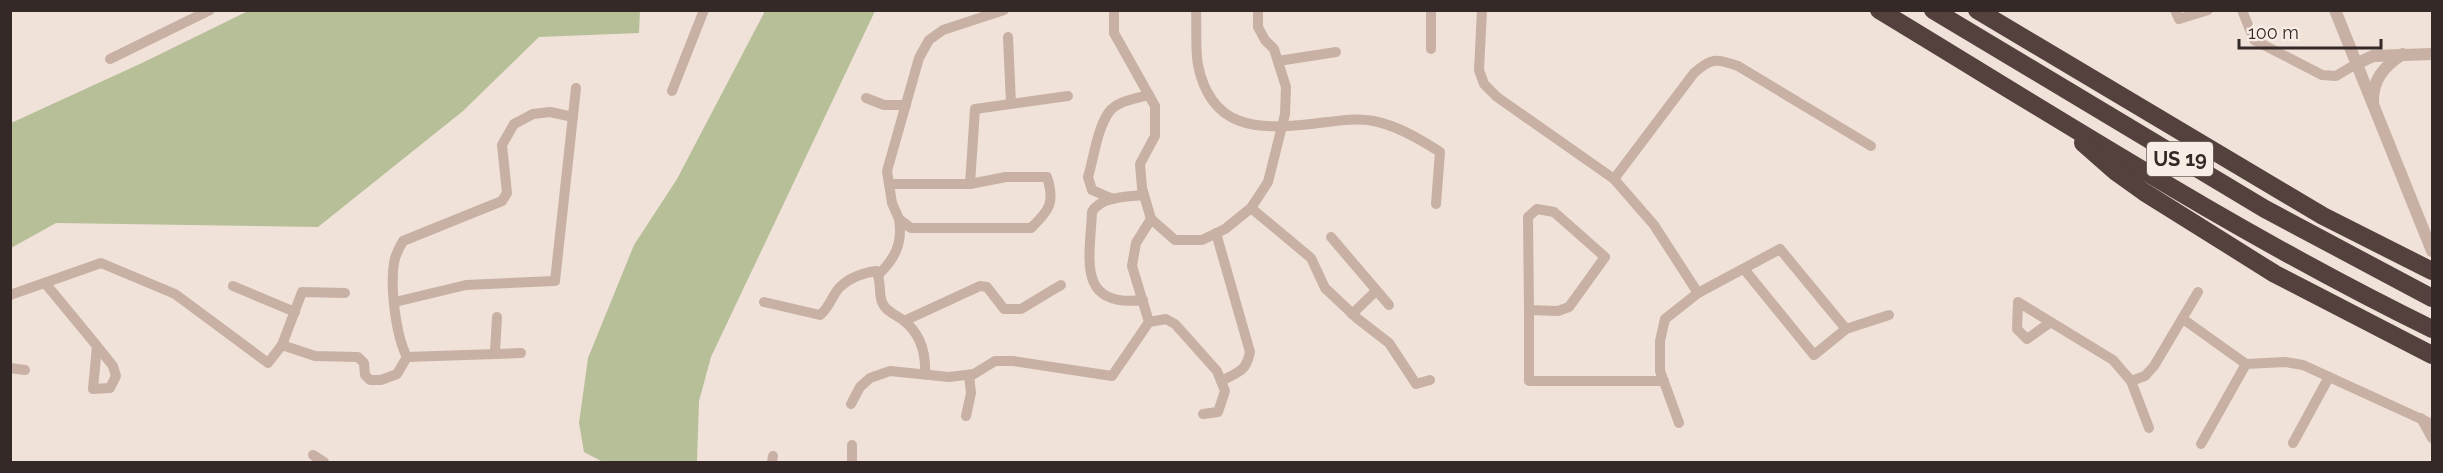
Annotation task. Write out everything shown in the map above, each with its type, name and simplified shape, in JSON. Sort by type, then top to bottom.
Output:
[{"type":"highway","name":"US 19","points":[[1879,10],[2278,249],[2433,329]]},
{"type":"highway","name":"US 19","points":[[1934,10],[2265,209],[2433,298]]},
{"type":"highway","points":[[1977,10],[2323,216],[2433,272]]},
{"type":"highway","points":[[2058,118],[2090,150],[2144,192],[2275,274],[2433,355]]},
{"type":"street","points":[[110,59],[210,10]]},
{"type":"street","points":[[672,90],[704,10]]},
{"type":"street","points":[[878,275],[890,265],[899,248],[901,230],[892,203],[887,171],[919,58],[929,40],[943,30],[1004,10]]},
{"type":"street","points":[[1114,10],[1114,33],[1155,106],[1155,136],[1140,164],[1144,195],[1151,219],[1174,240],[1202,240],[1225,229],[1251,208],[1268,182],[1285,114],[1286,87],[1274,49],[1265,40],[1258,27],[1258,10]]},
{"type":"street","points":[[1196,10],[1197,63],[1204,88],[1222,112],[1246,125],[1282,127],[1353,119],[1375,121],[1414,135],[1440,152],[1436,204]]},
{"type":"street","points":[[1431,10],[1431,49]]},
{"type":"street","points":[[1482,10],[1479,70],[1484,84],[1497,97],[1614,179],[1654,225],[1698,293]]},
{"type":"street","points":[[2175,10],[2179,19],[2208,10]]},
{"type":"street","points":[[2242,10],[2254,40],[2322,75],[2336,76],[2368,57],[2433,54]]},
{"type":"street","points":[[2335,10],[2432,249]]},
{"type":"street","points":[[1008,37],[1011,104]]},
{"type":"street","points":[[1278,61],[1336,52]]},
{"type":"street","points":[[2373,104],[2375,87],[2380,75],[2403,54]]},
{"type":"street","points":[[1614,179],[1694,73],[1708,61],[1722,60],[1738,66],[1871,146]]},
{"type":"street","points":[[395,302],[466,285],[555,281],[576,88]]},
{"type":"street","points":[[1113,199],[1092,190],[1088,177],[1101,130],[1109,112],[1114,107],[1149,95]]},
{"type":"street","points":[[970,184],[975,109],[1068,96]]},
{"type":"street","points":[[866,98],[884,105],[906,105]]},
{"type":"street","points":[[408,357],[402,348],[395,302],[394,264],[403,241],[502,201],[507,193],[502,145],[514,124],[533,114],[550,112],[573,117]]},
{"type":"street","points":[[889,184],[970,184],[1006,177],[1047,177],[1052,194],[1046,213],[1031,228],[911,228],[899,219]]},
{"type":"street","points":[[1143,300],[1115,299],[1095,288],[1091,280],[1092,212],[1095,206],[1113,199],[1144,195]]},
{"type":"street","points":[[1251,208],[1311,258],[1325,288],[1389,344],[1416,384],[1430,380]]},
{"type":"street","points":[[1529,310],[1558,311],[1569,307],[1605,256],[1554,212],[1537,209],[1528,217],[1529,381],[1664,381]]},
{"type":"street","points":[[1149,322],[1132,266],[1136,243],[1151,219]]},
{"type":"street","points":[[1216,233],[1250,352],[1248,363],[1243,370],[1221,381]]},
{"type":"street","points":[[1331,237],[1389,305]]},
{"type":"street","points":[[1678,423],[1660,371],[1660,341],[1665,319],[1698,293],[1780,249],[1846,329]]},
{"type":"street","points":[[10,295],[101,263],[175,294],[268,363],[282,345],[302,292],[345,293]]},
{"type":"street","points":[[1744,270],[1814,356],[1846,329],[1889,315]]},
{"type":"street","points":[[764,302],[820,315],[828,309],[839,287],[860,273],[876,271],[882,302],[918,337],[926,356],[925,374]]},
{"type":"street","points":[[45,283],[97,346],[113,366],[116,376],[111,388],[93,389],[97,346]]},
{"type":"street","points":[[904,321],[980,286],[987,286],[1004,309],[1022,309],[1061,285]]},
{"type":"street","points":[[233,286],[295,312]]},
{"type":"street","points":[[1353,314],[1376,291]]},
{"type":"street","points":[[2131,381],[2145,376],[2154,366],[2199,292]]},
{"type":"street","points":[[495,352],[497,317]]},
{"type":"street","points":[[851,404],[860,387],[870,378],[890,371],[949,377],[974,374],[995,361],[1013,361],[1112,376],[1149,322],[1166,319],[1175,324],[1217,371],[1225,391],[1218,412],[1203,414]]},
{"type":"street","points":[[2182,319],[2246,364],[2294,363],[2433,424]]},
{"type":"street","points":[[2051,322],[2113,360],[2131,381],[2149,428]]},
{"type":"street","points":[[282,345],[315,356],[358,357],[364,363],[365,375],[370,380],[381,380],[397,374],[408,357]]},
{"type":"street","points":[[408,357],[520,352]]},
{"type":"street","points":[[2201,444],[2246,364]]},
{"type":"street","points":[[10,368],[25,370]]},
{"type":"street","points":[[966,416],[970,393],[969,375]]},
{"type":"street","points":[[2293,443],[2328,377]]},
{"type":"street","points":[[2421,418],[2433,438]]},
{"type":"street","points":[[852,445],[852,462]]},
{"type":"street","points":[[314,455],[324,462]]},
{"type":"green space","points":[[640,10],[639,33],[539,37],[463,111],[318,227],[56,223],[11,248],[11,123],[248,11]]},
{"type":"green space","points":[[765,11],[875,11],[711,357],[699,401],[697,462],[603,462],[584,452],[579,423],[588,358],[634,245],[677,179]]}]
